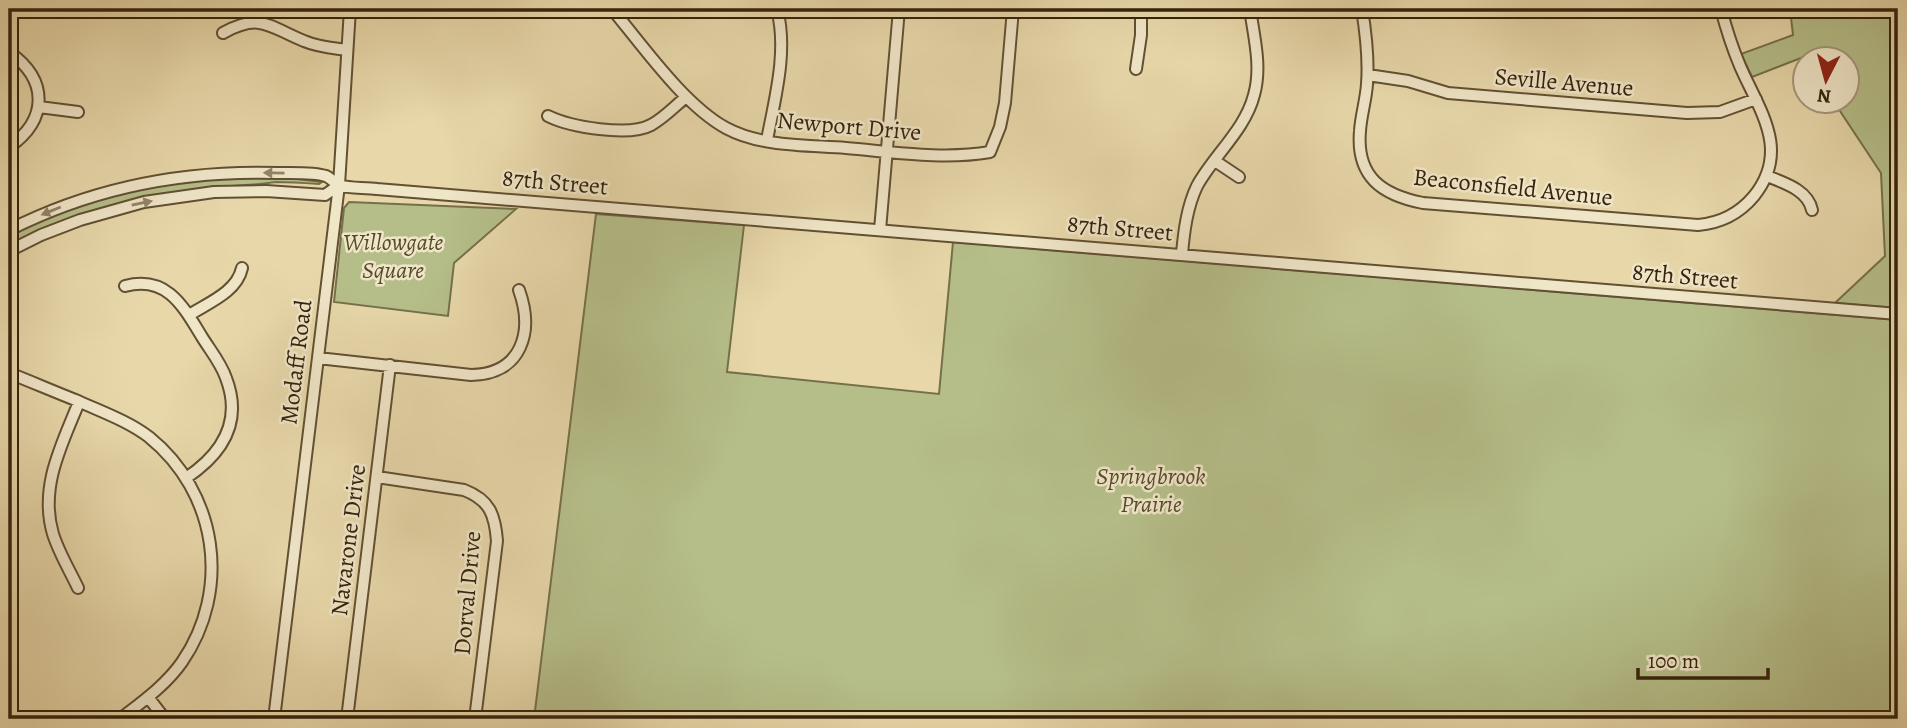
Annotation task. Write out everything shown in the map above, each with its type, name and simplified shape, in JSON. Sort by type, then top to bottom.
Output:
[{"type":"street","name":"Modaff Road","points":[[274,719],[339,185],[350,9]]},
{"type":"street","name":"Newport Drive","points":[[612,9],[686,97],[727,129],[767,140],[949,156],[990,152],[1000,127],[1005,103],[1013,9]]},
{"type":"street","points":[[767,140],[781,43],[777,9]]},
{"type":"street","points":[[880,230],[899,9]]},
{"type":"street","points":[[1136,69],[1142,9]]},
{"type":"street","points":[[1182,254],[1188,212],[1197,186],[1236,133],[1255,94],[1257,51],[1250,9]]},
{"type":"street","name":"Beaconsfield Avenue","points":[[1362,9],[1368,42],[1368,75],[1360,132],[1363,161],[1371,180],[1390,193],[1423,203],[1710,224],[1741,210],[1768,176]]},
{"type":"street","points":[[1721,9],[1730,39],[1767,125],[1772,144],[1768,176],[1802,193],[1808,198],[1812,210]]},
{"type":"street","points":[[223,33],[243,23],[262,22],[316,46],[347,50]]},
{"type":"street","points":[[9,52],[20,60],[34,77],[39,107],[31,127],[9,147]]},
{"type":"street","name":"Seville Avenue","points":[[1368,75],[1408,81],[1448,93],[1687,113],[1720,112],[1756,99]]},
{"type":"street","points":[[548,116],[578,126],[637,130],[658,120],[686,97]]},
{"type":"street","points":[[39,107],[78,112]]},
{"type":"street","points":[[1215,161],[1239,177]]},
{"type":"street","name":"87th Street","points":[[9,230],[58,208],[117,189],[191,176],[243,172],[293,173],[326,176],[339,185],[1898,314]]},
{"type":"street","name":"87th Street","points":[[9,251],[80,220],[144,202],[234,191],[284,191],[325,195],[339,185]]},
{"type":"street","points":[[189,315],[232,288],[242,268]]},
{"type":"street","points":[[125,286],[140,284],[164,290],[177,298],[223,370],[229,387],[232,403],[230,423],[223,442],[206,464],[186,478]]},
{"type":"street","points":[[318,358],[471,375],[499,370],[516,355],[524,338],[526,316],[519,290]]},
{"type":"street","name":"Navarone Drive","points":[[347,719],[390,366]]},
{"type":"street","points":[[9,373],[120,419],[143,433],[164,451],[186,478],[197,499],[208,531],[212,569],[204,618],[189,650],[171,676],[120,719]]},
{"type":"street","points":[[78,589],[57,545],[50,521],[49,498],[56,458],[79,402]]},
{"type":"street","name":"Dorval Drive","points":[[377,478],[464,490],[483,500],[490,508],[497,541],[475,719]]},
{"type":"street","points":[[148,697],[165,719]]},
{"type":"green space","points":[[1790,9],[1898,9],[1898,308],[1835,303],[1885,256],[1881,173],[1843,116],[1862,116],[1862,46],[1792,46],[1792,61],[1752,77],[1741,54],[1793,35]]},
{"type":"green space","points":[[230,178],[289,178],[322,182],[276,182],[214,187],[153,196],[65,220],[9,245],[9,236],[90,203],[153,187]]},
{"type":"green space","name":"Willowgate Square","points":[[349,202],[516,209],[454,263],[448,316],[334,302],[344,208]]},
{"type":"green space","name":"Springbrook Prairie","points":[[596,214],[744,225],[727,372],[939,394],[953,242],[1898,320],[1898,719],[534,719]]}]
